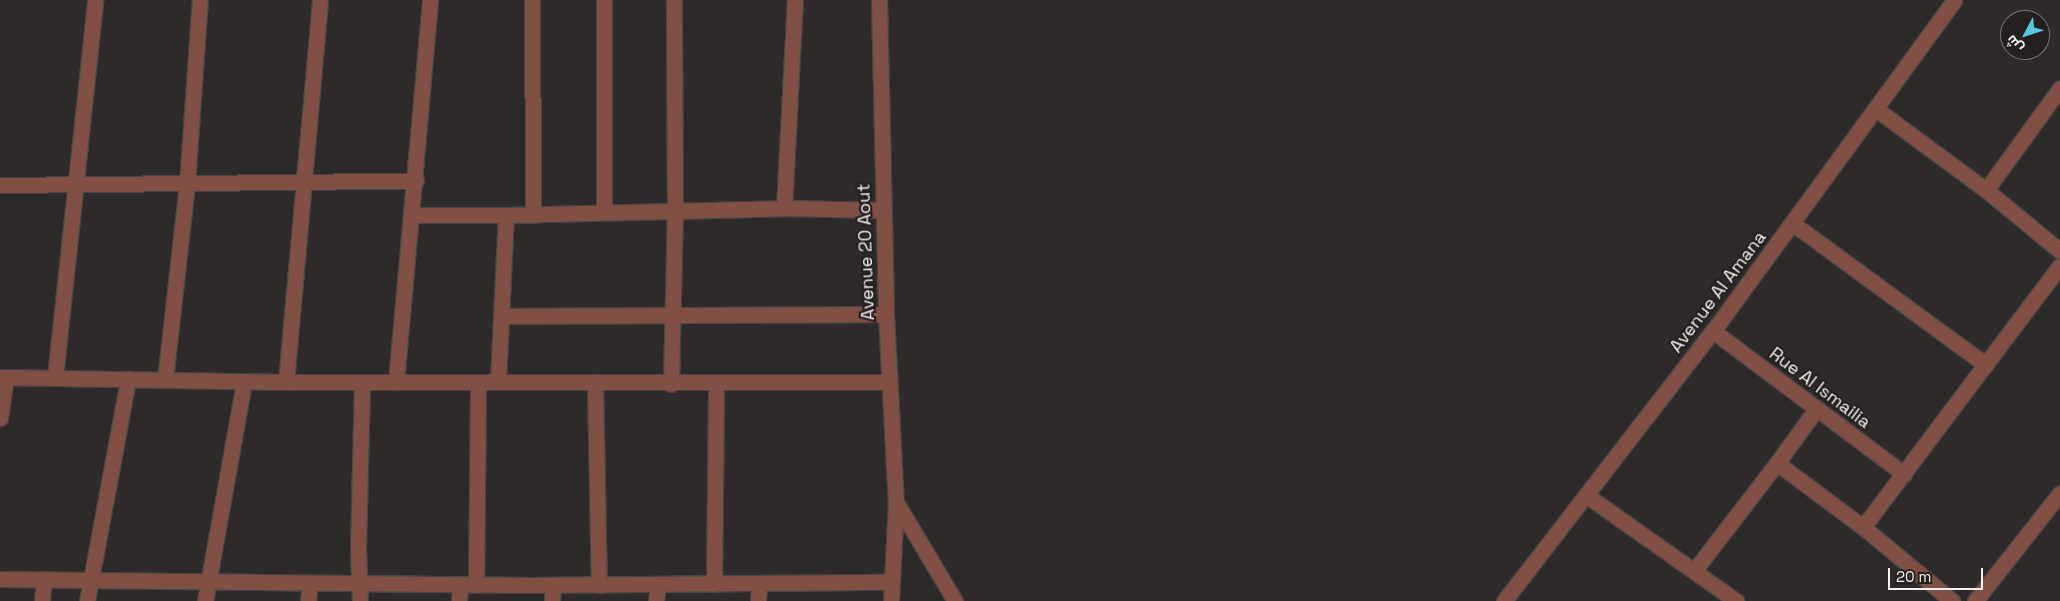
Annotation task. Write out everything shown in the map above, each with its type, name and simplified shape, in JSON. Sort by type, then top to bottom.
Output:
[{"type":"street","points":[[55,377],[78,184],[95,0]]},
{"type":"street","points":[[166,380],[187,184],[200,0]]},
{"type":"street","points":[[286,382],[320,0]]},
{"type":"street","points":[[396,382],[414,215],[430,0]]},
{"type":"street","points":[[532,0],[533,215]]},
{"type":"street","points":[[604,0],[604,212]]},
{"type":"street","points":[[671,384],[670,314],[675,210],[674,0]]},
{"type":"street","points":[[784,208],[795,0]]},
{"type":"street","name":"Avenue 20 Aout","points":[[879,0],[882,210],[896,502],[890,601]]},
{"type":"street","name":"Avenue Al Amana","points":[[1504,601],[1713,331],[1954,0]]},
{"type":"street","points":[[1986,190],[2060,88]]},
{"type":"street","points":[[1876,109],[1986,190],[2060,251]]},
{"type":"street","points":[[0,184],[416,182]]},
{"type":"street","points":[[414,215],[533,215],[784,208],[882,210]]},
{"type":"street","points":[[498,382],[506,215]]},
{"type":"street","points":[[1792,223],[1986,366]]},
{"type":"street","points":[[1863,527],[2060,266]]},
{"type":"street","points":[[501,316],[886,314]]},
{"type":"street","name":"Rue Al Ismailia","points":[[1713,331],[1904,474]]},
{"type":"street","points":[[0,418],[3,377],[286,382],[671,384],[716,382],[889,382]]},
{"type":"street","points":[[87,601],[128,379]]},
{"type":"street","points":[[205,601],[244,381]]},
{"type":"street","points":[[360,601],[362,382]]},
{"type":"street","points":[[714,584],[716,382]]},
{"type":"street","points":[[476,585],[478,383]]},
{"type":"street","points":[[596,383],[598,585]]},
{"type":"street","points":[[1694,571],[1817,408]]},
{"type":"street","points":[[1777,463],[1863,527],[1952,601]]},
{"type":"street","points":[[1975,601],[2060,493]]},
{"type":"street","points":[[1586,495],[1736,601]]},
{"type":"street","name":"Avenue 20 Aout","points":[[896,502],[955,601]]},
{"type":"street","points":[[0,579],[209,580],[460,585],[892,582]]},
{"type":"street","points":[[42,601],[44,579]]},
{"type":"street","points":[[308,601],[310,583]]},
{"type":"street","points":[[656,601],[658,584]]},
{"type":"street","points":[[758,601],[759,584]]},
{"type":"street","points":[[459,601],[460,585]]},
{"type":"street","points":[[552,601],[553,585]]}]
